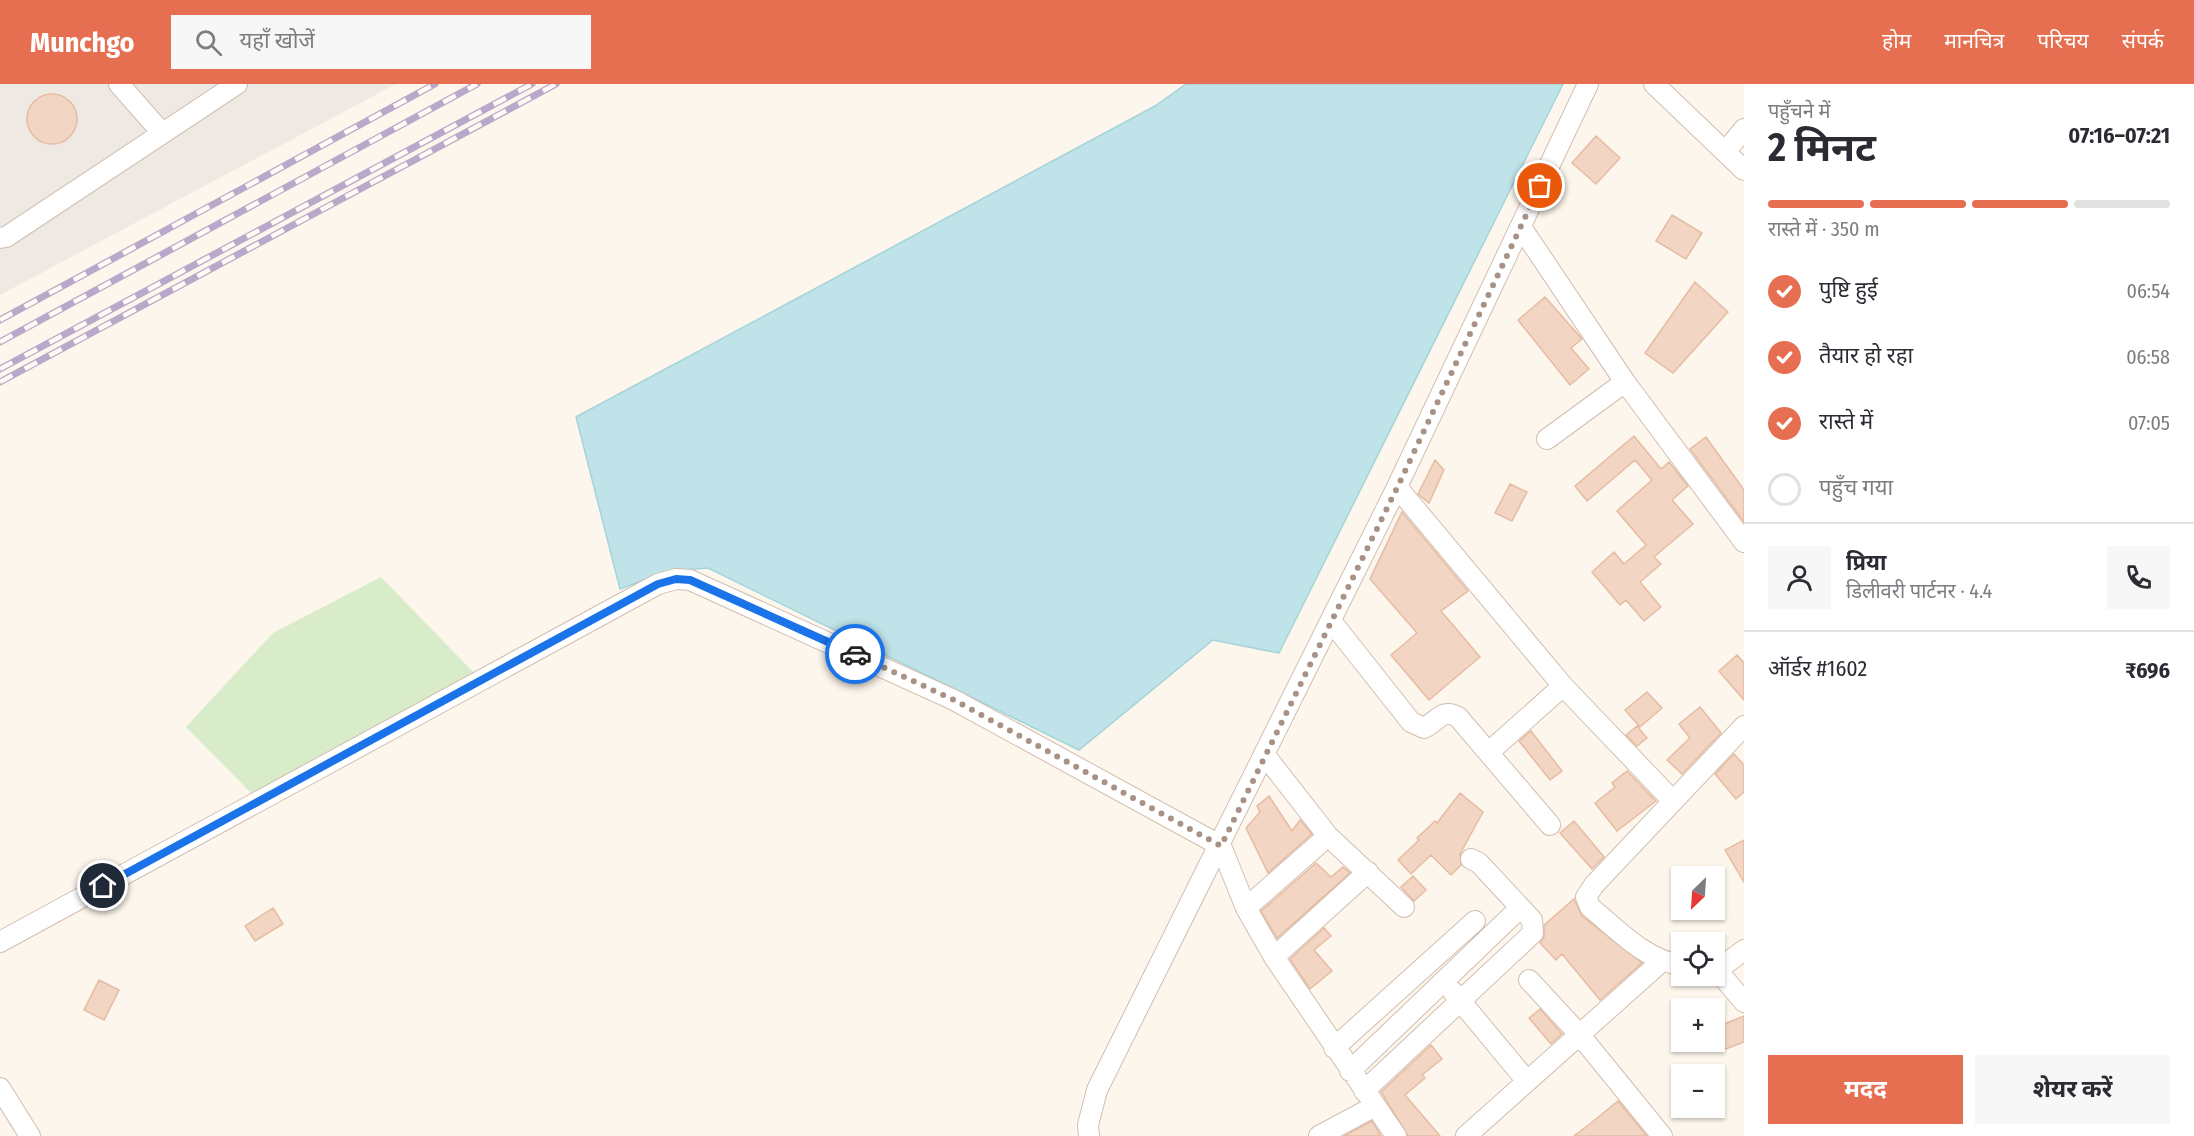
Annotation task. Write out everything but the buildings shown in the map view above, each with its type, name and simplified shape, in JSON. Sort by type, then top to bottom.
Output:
[{"type":"street","points":[[119,84],[162,133]]},
{"type":"street","points":[[0,238],[6,237],[237,84]]},
{"type":"street","points":[[1089,1136],[1088,1125],[1096,1090],[1221,846],[1264,754],[1397,488],[1588,84]]},
{"type":"street","points":[[1654,84],[1744,170]]},
{"type":"street","points":[[1726,151],[1744,129]]},
{"type":"street","points":[[1521,227],[1625,382],[1744,542]]},
{"type":"street","points":[[1547,439],[1625,382]]},
{"type":"street","points":[[1397,488],[1563,686],[1673,801]]},
{"type":"street","points":[[0,942],[658,584],[676,579],[690,580],[706,585],[954,700],[1221,846],[1246,908],[1274,957],[1396,1136]]},
{"type":"street","points":[[1330,621],[1411,722],[1424,728],[1443,714],[1458,717],[1550,825]]},
{"type":"street","points":[[1489,752],[1563,686]]},
{"type":"street","points":[[1671,962],[1585,902],[1594,885],[1744,726]]},
{"type":"street","points":[[1264,754],[1328,836],[1404,907]]},
{"type":"street","points":[[1246,908],[1328,836]]},
{"type":"street","points":[[1319,1136],[1370,1099],[1460,1001],[1533,933],[1532,920],[1479,863],[1471,859]]},
{"type":"street","points":[[1274,957],[1368,872]]},
{"type":"street","points":[[1350,1071],[1520,908]]},
{"type":"street","points":[[1334,1048],[1474,921]]},
{"type":"street","points":[[1725,962],[1744,950]]},
{"type":"street","points":[[1429,964],[1526,1080]]},
{"type":"street","points":[[1466,1136],[1580,1034],[1671,964]]},
{"type":"street","points":[[1528,980],[1580,1034],[1662,1136]]},
{"type":"street","points":[[1725,980],[1744,1002]]},
{"type":"street","points":[[0,1089],[30,1136]]},
{"type":"shaded area","points":[[0,84],[396,84],[0,295]]},
{"type":"green space","points":[[381,577],[480,679],[256,798],[186,727],[273,633]]},
{"type":"water","points":[[1186,84],[1563,84],[1279,653],[1213,640],[1079,750],[708,568],[669,571],[620,589],[576,417],[1155,106]]},
{"type":"railway","points":[[0,320],[435,84]]},
{"type":"railway","points":[[0,342],[477,84]]},
{"type":"railway","points":[[0,369],[532,84]]},
{"type":"railway","points":[[0,382],[556,84]]},
{"type":"way so far","points":[[855,654],[954,700],[1221,846],[1264,754],[1397,488],[1540,186]]},
{"type":"route","points":[[103,886],[658,584],[676,579],[706,585],[855,654]]}]
